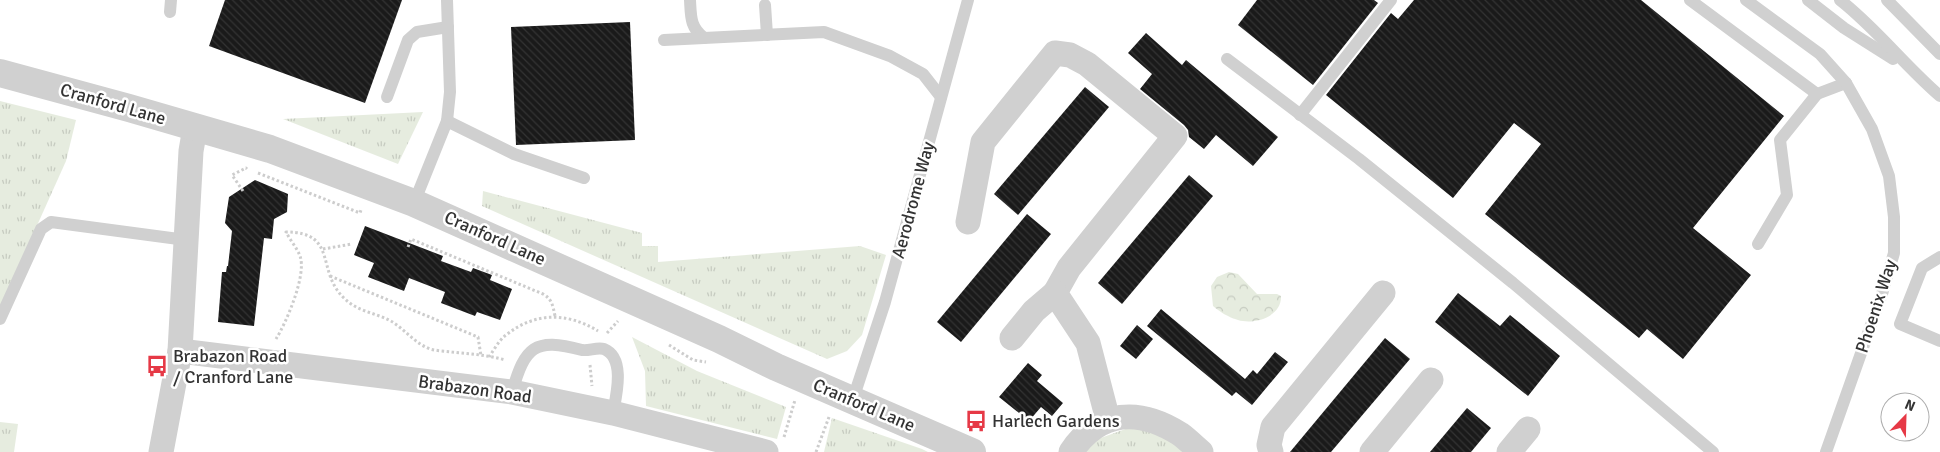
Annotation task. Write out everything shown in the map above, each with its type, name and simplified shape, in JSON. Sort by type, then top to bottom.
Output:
[{"type":"street","points":[[968,222],[983,142],[1055,53],[1070,55],[1087,64],[1174,136],[1069,268],[1055,292],[1034,311],[1012,338]]},
{"type":"street","name":"Cranford Lane","points":[[0,73],[129,108],[278,152],[414,203],[702,331],[776,368],[972,452]]},
{"type":"street","points":[[161,452],[180,350],[191,151],[195,128]]},
{"type":"street","points":[[1055,292],[1088,342],[1108,420]]},
{"type":"street","points":[[1271,452],[1269,445],[1273,427],[1383,293]]},
{"type":"street","name":"Brabazon Road","points":[[180,350],[512,392],[774,447]]},
{"type":"street","points":[[1372,452],[1431,380]]},
{"type":"street","points":[[1071,452],[1078,441],[1108,420],[1125,416],[1145,418],[1180,434],[1201,452]]},
{"type":"street","points":[[1509,452],[1528,429]]},
{"type":"lane","points":[[414,203],[446,120],[450,92],[447,0]]},
{"type":"lane","points":[[690,0],[691,19],[694,30],[704,38]]},
{"type":"lane","name":"Aerodrome Way","points":[[845,396],[885,302],[968,0]]},
{"type":"lane","points":[[1300,115],[1391,0]]},
{"type":"lane","points":[[1690,0],[1816,94]]},
{"type":"lane","name":"Phoenix Way","points":[[1746,0],[1820,54],[1846,83],[1872,129],[1889,176],[1894,217],[1894,253],[1882,294],[1826,452]]},
{"type":"lane","points":[[1808,0],[1844,28],[1912,71]]},
{"type":"lane","points":[[1840,0],[1855,12],[1912,71],[1940,96]]},
{"type":"lane","points":[[1887,0],[1940,54]]},
{"type":"lane","points":[[1901,0],[1902,15]]},
{"type":"lane","points":[[765,5],[767,35]]},
{"type":"lane","points":[[387,97],[408,40],[417,32],[448,27]]},
{"type":"lane","points":[[664,40],[824,32],[890,56],[923,74],[941,97]]},
{"type":"lane","points":[[1227,59],[1513,283],[1713,452]]},
{"type":"lane","points":[[1758,244],[1787,195],[1780,140],[1816,94],[1846,83]]},
{"type":"lane","points":[[446,120],[514,154],[584,178]]},
{"type":"lane","points":[[0,319],[41,229],[51,222],[186,240]]},
{"type":"lane","points":[[1940,257],[1922,268],[1900,324],[1940,341]]},
{"type":"lane","points":[[512,392],[520,366],[530,352],[544,344],[561,344],[585,350],[600,348],[606,350],[614,357],[618,371],[617,394],[613,412]]},
{"type":"path","points":[[243,191],[232,176],[246,168],[360,213]]},
{"type":"path","points":[[262,361],[289,316],[301,266],[300,257],[286,232],[298,232],[312,236],[323,249],[329,276],[335,288],[352,305],[398,325],[414,340],[430,349],[504,360],[520,366]]},
{"type":"path","points":[[408,247],[411,239],[543,294],[549,298],[555,316]]},
{"type":"path","points":[[323,249],[352,244]]},
{"type":"path","points":[[329,276],[478,337],[481,356]]},
{"type":"path","points":[[585,350],[592,379],[588,408]]},
{"type":"path","points":[[774,447],[802,378]]},
{"type":"path","points":[[816,452],[845,396]]},
{"type":"green space","points":[[0,101],[76,120],[66,161],[0,308]]},
{"type":"green space","points":[[423,112],[398,164],[283,119]]},
{"type":"green space","points":[[483,191],[642,233],[642,246],[658,246],[658,262],[860,246],[886,255],[862,335],[847,351],[827,359],[482,206]]},
{"type":"green space","points":[[1229,272],[1238,274],[1257,294],[1277,294],[1281,296],[1277,309],[1266,318],[1244,321],[1224,314],[1213,306],[1211,286],[1217,277]]},
{"type":"green space","points":[[632,337],[697,371],[786,407],[777,439],[646,406],[645,371]]},
{"type":"green space","points":[[832,418],[922,449],[928,452],[824,452]]},
{"type":"green space","points":[[0,422],[18,424],[14,452],[0,452]]},
{"type":"green space","points":[[1131,427],[1160,433],[1186,452],[1084,452],[1098,439]]},
{"type":"building","points":[[225,0],[402,0],[365,103],[209,46]]},
{"type":"building","points":[[1257,0],[1374,0],[1378,3],[1313,85],[1238,25]]},
{"type":"building","points":[[1414,0],[1641,0],[1784,116],[1693,228],[1751,275],[1683,359],[1647,329],[1639,338],[1485,214],[1541,144],[1514,123],[1453,198],[1326,95],[1391,13],[1398,19]]},
{"type":"building","points":[[630,22],[635,140],[516,145],[511,27]]},
{"type":"building","points":[[1146,33],[1182,65],[1186,60],[1278,137],[1253,166],[1216,135],[1204,149],[1189,137],[1188,130],[1184,125],[1140,89],[1152,74],[1128,53]]},
{"type":"building","points":[[1085,87],[1109,107],[1018,215],[994,194]]},
{"type":"building","points":[[1189,175],[1213,196],[1122,304],[1098,283]]},
{"type":"building","points":[[255,180],[288,194],[287,212],[274,219],[272,239],[264,238],[254,326],[218,322],[222,272],[226,272],[228,266],[232,231],[225,223],[229,197]]},
{"type":"building","points":[[1027,214],[1051,234],[961,342],[937,322]]},
{"type":"building","points":[[365,226],[443,256],[441,261],[471,272],[473,268],[492,275],[490,280],[512,289],[500,320],[477,312],[475,316],[441,303],[445,292],[409,278],[404,291],[368,277],[374,263],[354,255]]},
{"type":"building","points":[[1458,293],[1500,326],[1510,315],[1560,356],[1528,396],[1435,322]]},
{"type":"building","points":[[1161,309],[1245,379],[1253,370],[1257,374],[1275,352],[1288,362],[1252,405],[1236,392],[1232,396],[1147,326]]},
{"type":"building","points":[[1137,325],[1153,339],[1136,359],[1120,346]]},
{"type":"building","points":[[1385,338],[1410,359],[1331,452],[1290,452]]},
{"type":"building","points":[[1028,363],[1042,375],[1037,381],[1063,403],[1052,416],[1041,407],[1029,421],[999,397]]},
{"type":"building","points":[[1467,408],[1491,428],[1471,452],[1430,452]]},
{"type":"place","name":"Brabazon Road / Cranford Lane","points":[[157,366]]},
{"type":"place","name":"Harlech Gardens","points":[[976,421]]}]
